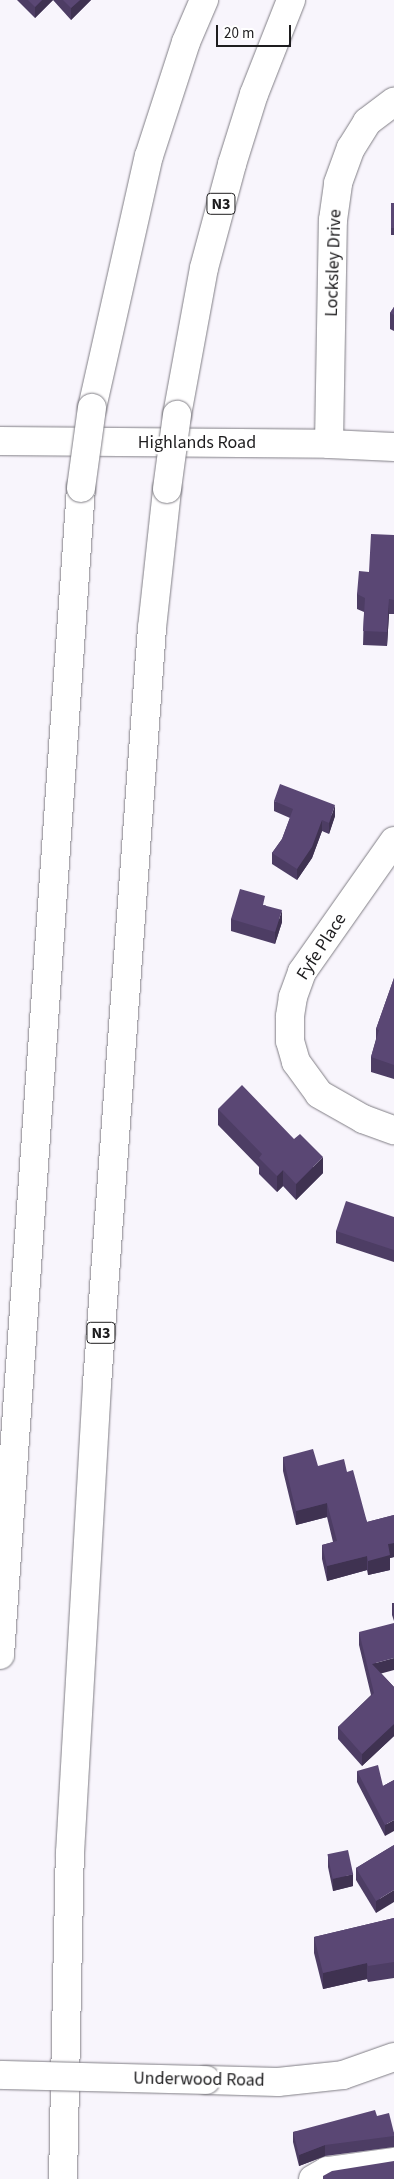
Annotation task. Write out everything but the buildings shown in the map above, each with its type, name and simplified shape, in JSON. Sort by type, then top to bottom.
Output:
[{"type":"main road","points":[[0,1655],[81,488],[92,408],[149,156],[186,42],[204,0]]},
{"type":"main road","name":"N3","points":[[63,2179],[70,1853],[96,1394],[152,628],[177,415],[204,268],[254,94],[291,0]]},
{"type":"main road","name":"Locksley Drive","points":[[329,444],[333,220],[338,183],[352,148],[368,122],[394,102]]},
{"type":"main road","name":"Highlands Road","points":[[0,441],[329,444],[394,448]]},
{"type":"main road","name":"Fyfe Place","points":[[394,841],[302,972],[292,997],[290,1017],[290,1041],[296,1062],[319,1094],[363,1120],[394,1130]]},
{"type":"main road","name":"Underwood Road","points":[[0,2075],[278,2082],[343,2075],[394,2058]]},
{"type":"main road","points":[[313,2179],[327,2171],[394,2162]]}]
